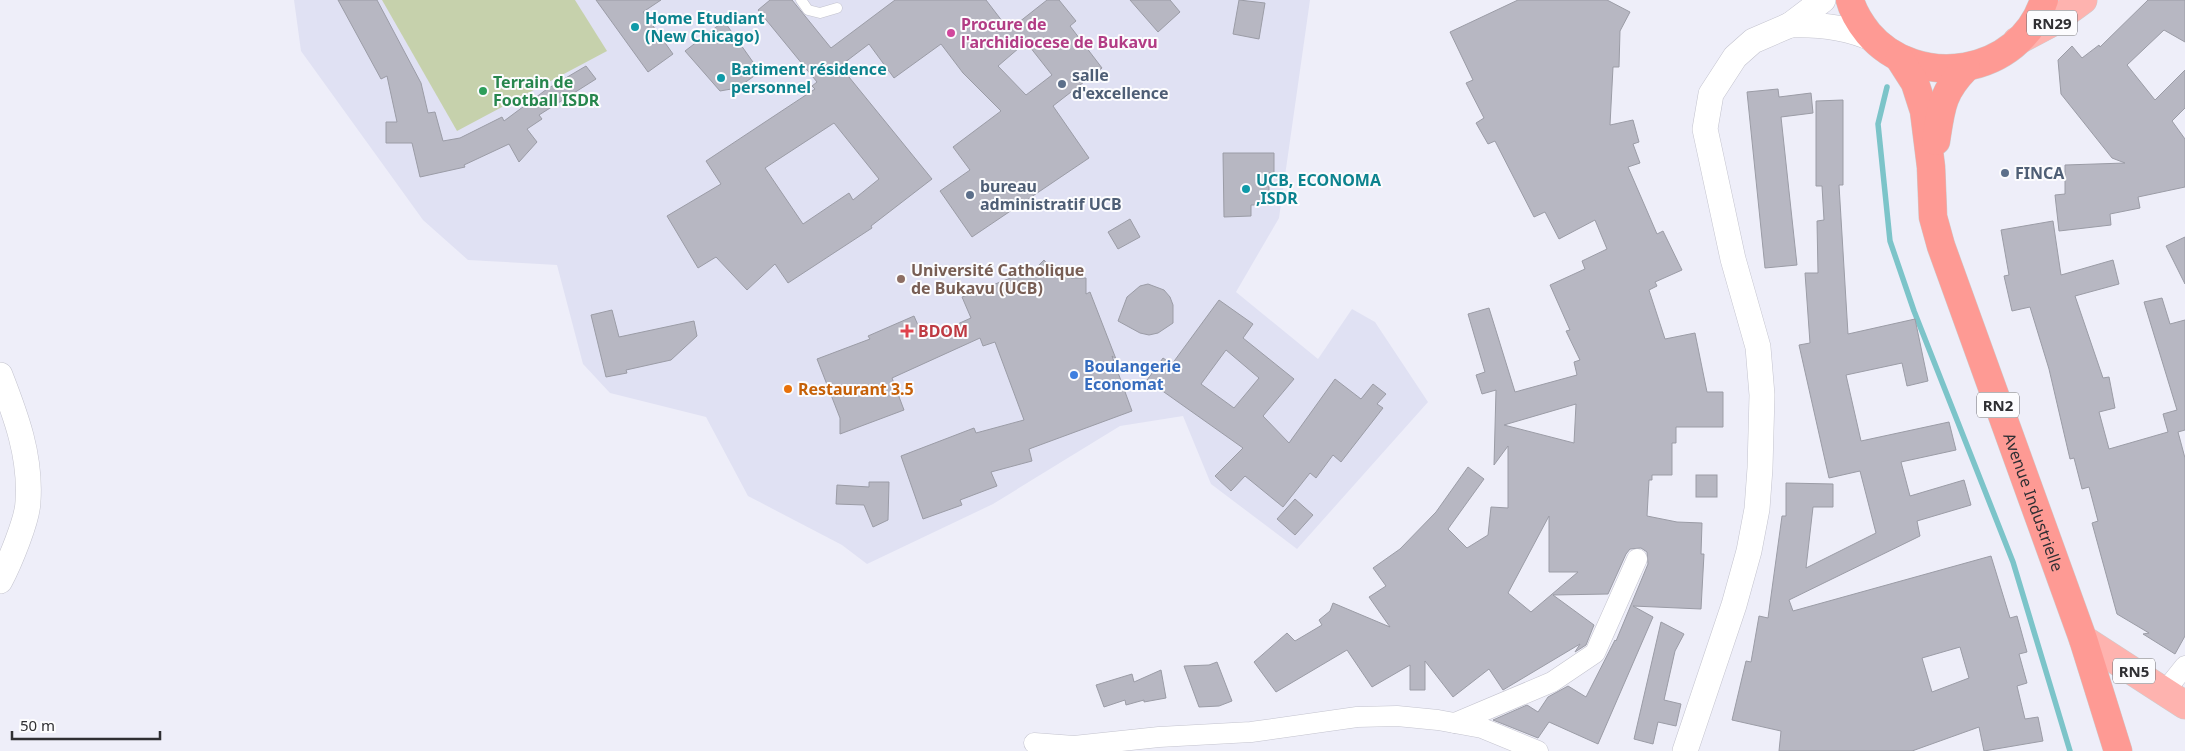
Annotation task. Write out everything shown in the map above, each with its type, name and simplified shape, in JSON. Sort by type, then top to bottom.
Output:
[{"type":"highway","points":[[1850,0],[1863,27],[1873,39],[1899,58],[1932,69],[1966,68],[1994,58],[2017,41],[2036,17],[2044,0]]},
{"type":"highway","name":"Avenue Industrielle","points":[[1899,58],[1915,83],[1924,110],[1931,167],[1933,217],[1941,246],[2083,638],[2118,751]]},
{"type":"highway","name":"Avenue Industrielle","points":[[1931,167],[1942,106],[1952,82],[1966,68]]},
{"type":"main road","name":"RN29","points":[[2017,41],[2053,22],[2083,0]]},
{"type":"main road","name":"RN5","points":[[2083,638],[2175,698]]},
{"type":"street","points":[[1685,751],[1734,605],[1749,551],[1757,510],[1762,404],[1758,347],[1733,259],[1705,129],[1710,94],[1735,57],[1753,41],[1790,25],[1823,0]]},
{"type":"street","points":[[1790,25],[1818,24],[1850,29],[1873,39]]},
{"type":"street","points":[[0,375],[17,419],[27,458],[28,503],[9,563],[0,581]]},
{"type":"street","points":[[1456,723],[1552,682],[1596,653],[1637,559]]},
{"type":"street","points":[[2175,698],[2185,666]]},
{"type":"street","points":[[1034,743],[1074,746],[1159,737],[1251,732],[1357,717],[1397,716],[1482,728],[1538,751]]},
{"type":"lane","points":[[802,0],[808,10],[820,13],[838,8]]},
{"type":"shaded area","name":"Université Catholique de Bukavu (UCB)","points":[[294,0],[1310,0],[1279,218],[1236,292],[1318,359],[1352,309],[1375,322],[1428,402],[1297,549],[1211,484],[1183,416],[1120,426],[993,504],[867,564],[842,545],[748,496],[706,417],[610,393],[583,364],[557,265],[468,260],[423,220],[301,51]]},
{"type":"green space","name":"Terrain de Football ISDR","points":[[382,0],[575,0],[607,51],[457,131]]},
{"type":"building","points":[[338,0],[377,0],[421,83],[428,113],[435,112],[443,141],[460,138],[502,117],[504,121],[547,89],[586,66],[596,79],[539,115],[542,119],[527,129],[537,142],[519,162],[509,144],[464,165],[465,167],[420,177],[412,143],[386,143],[386,122],[397,122],[387,76],[381,79]]},
{"type":"building","name":"Home Etudiant (New Chicago)","points":[[596,0],[661,0],[643,12],[673,54],[648,72]]},
{"type":"building","points":[[770,0],[792,0],[831,48],[895,0],[986,0],[1009,30],[1047,0],[1059,0],[1076,21],[1070,26],[1102,68],[1053,106],[1089,158],[972,237],[940,191],[970,170],[953,147],[1001,111],[963,73],[941,44],[894,78],[869,44],[840,66],[932,179],[871,226],[872,228],[788,283],[775,264],[747,290],[716,257],[698,268],[667,216],[721,184],[706,161],[815,89],[812,86],[817,82],[758,10]],"holes":[[[1026,42],[1052,75],[1026,95],[998,66]],[[834,123],[879,179],[853,200],[849,193],[803,224],[765,168]]]},
{"type":"building","points":[[1130,0],[1170,0],[1180,12],[1158,32]]},
{"type":"building","points":[[1239,0],[1265,3],[1259,39],[1233,34]]},
{"type":"building","points":[[1518,0],[1607,0],[1630,12],[1620,31],[1619,67],[1613,67],[1610,125],[1633,120],[1639,142],[1633,144],[1640,163],[1628,167],[1657,234],[1663,231],[1682,270],[1655,282],[1657,286],[1649,290],[1665,339],[1695,333],[1707,392],[1723,392],[1723,427],[1676,427],[1676,443],[1672,443],[1672,475],[1652,475],[1652,480],[1649,480],[1647,516],[1677,522],[1702,523],[1701,554],[1704,554],[1701,609],[1633,606],[1653,617],[1598,744],[1549,722],[1538,738],[1493,720],[1527,705],[1538,712],[1548,697],[1568,686],[1586,697],[1616,641],[1648,564],[1647,552],[1641,548],[1630,549],[1626,554],[1608,594],[1553,595],[1594,625],[1586,645],[1575,652],[1580,644],[1503,690],[1489,669],[1453,697],[1425,661],[1425,690],[1410,690],[1410,665],[1372,687],[1347,650],[1276,692],[1254,662],[1287,633],[1295,641],[1322,625],[1319,620],[1330,611],[1333,603],[1390,627],[1369,597],[1386,586],[1373,568],[1400,549],[1436,512],[1468,467],[1484,479],[1448,529],[1467,548],[1488,535],[1491,507],[1508,508],[1508,446],[1494,465],[1496,390],[1482,394],[1476,375],[1485,372],[1468,314],[1489,308],[1515,392],[1577,375],[1574,362],[1580,360],[1566,331],[1570,330],[1550,285],[1585,269],[1582,261],[1607,249],[1595,220],[1559,239],[1545,212],[1534,217],[1495,141],[1488,144],[1476,123],[1484,118],[1466,83],[1473,80],[1450,32]],"holes":[[[1576,404],[1574,443],[1504,425]],[[1549,516],[1549,572],[1578,572],[1531,612],[1508,593]]]},
{"type":"building","points":[[2148,0],[2185,0],[2185,42],[2164,30],[2127,65],[2155,100],[2185,70],[2185,108],[2172,121],[2185,139],[2185,187],[2138,197],[2140,208],[2110,214],[2111,225],[2059,231],[2055,195],[2065,194],[2065,165],[2125,163],[2112,158],[2061,94],[2058,60],[2072,46],[2082,58],[2099,45],[2100,47]]},
{"type":"building","points":[[724,21],[760,72],[737,88],[720,91],[685,51]]},
{"type":"building","points":[[1778,89],[1779,97],[1811,93],[1813,113],[1781,117],[1797,265],[1765,268],[1747,92]]},
{"type":"building","points":[[1843,100],[1843,185],[1839,185],[1848,334],[1915,319],[1928,381],[1907,386],[1902,363],[1846,375],[1861,441],[1949,422],[1956,450],[1901,462],[1910,496],[1964,480],[1971,505],[1917,521],[1920,536],[1789,600],[1793,611],[1991,556],[2010,618],[2017,616],[2027,652],[2019,654],[2027,683],[2017,686],[2025,719],[2038,717],[2043,741],[1984,751],[1979,727],[1912,751],[1779,751],[1781,731],[1732,720],[1746,661],[1751,662],[1759,616],[1768,618],[1782,516],[1786,516],[1786,483],[1833,484],[1833,507],[1813,507],[1806,568],[1876,533],[1860,471],[1829,478],[1799,345],[1810,343],[1805,273],[1818,273],[1817,221],[1824,220],[1822,186],[1816,186],[1816,101]],"holes":[[[1960,647],[1969,678],[1932,692],[1922,658]]]},
{"type":"building","name":"UCB, ECONOMA ,ISDR","points":[[1223,153],[1274,153],[1274,173],[1269,173],[1269,205],[1251,205],[1251,216],[1224,217]]},
{"type":"building","points":[[1130,219],[1140,237],[1118,249],[1108,232]]},
{"type":"building","points":[[2053,221],[2061,275],[2113,260],[2119,284],[2075,296],[2103,378],[2109,377],[2115,408],[2099,412],[2109,449],[2168,432],[2163,414],[2177,410],[2144,302],[2162,298],[2170,324],[2185,320],[2185,430],[2178,432],[2185,458],[2185,636],[2175,654],[2143,634],[2149,633],[2117,614],[2092,523],[2098,521],[2089,487],[2082,489],[2074,458],[2070,459],[2049,369],[2030,307],[2012,311],[2004,276],[2009,275],[2001,230]]},
{"type":"building","points":[[2185,237],[2185,284],[2166,246]]},
{"type":"building","points":[[1044,260],[1048,265],[1072,268],[1071,278],[1086,278],[1086,294],[1090,292],[1116,359],[1112,356],[1132,411],[1029,449],[1032,461],[991,472],[997,486],[960,500],[962,505],[923,519],[901,456],[974,428],[976,433],[1024,420],[995,342],[983,346],[980,338],[892,378],[904,410],[840,434],[840,418],[817,359],[870,339],[868,336],[914,316],[924,339],[971,318],[962,297],[1036,268]]},
{"type":"building","points":[[1148,284],[1164,290],[1170,297],[1173,305],[1173,323],[1158,333],[1149,335],[1140,333],[1118,321],[1127,297],[1140,286]]},
{"type":"building","points":[[1219,300],[1253,324],[1243,338],[1294,379],[1263,416],[1289,443],[1335,379],[1361,399],[1373,384],[1386,394],[1377,404],[1383,408],[1341,462],[1333,455],[1316,478],[1310,473],[1283,507],[1245,476],[1231,491],[1215,476],[1243,448],[1147,380],[1163,358],[1172,364]],"holes":[[[1226,350],[1259,378],[1234,408],[1201,384]]]},
{"type":"building","points":[[612,310],[619,337],[694,321],[697,336],[671,360],[626,370],[627,373],[606,377],[591,315]]},
{"type":"building","points":[[1696,475],[1717,475],[1717,497],[1696,497]]},
{"type":"building","points":[[869,482],[889,482],[888,520],[873,527],[864,505],[836,504],[837,485],[869,487]]},
{"type":"building","points":[[1295,499],[1313,515],[1295,535],[1277,519]]},
{"type":"building","points":[[1661,622],[1684,634],[1675,651],[1664,700],[1681,704],[1676,726],[1658,722],[1653,744],[1634,739]]},
{"type":"building","points":[[1217,662],[1232,701],[1219,706],[1199,707],[1184,666],[1209,665]]},
{"type":"building","points":[[1161,670],[1166,698],[1144,702],[1144,700],[1126,705],[1125,700],[1104,707],[1096,685],[1132,674],[1134,682]]},
{"type":"waterway","points":[[1887,87],[1878,124],[1890,241],[1914,311],[2013,562],[2070,751]]},
{"type":"place","name":"Home Etudiant (New Chicago)","points":[[635,27]]},
{"type":"place","name":"Procure de l'archidiocese de Bukavu","points":[[951,33]]},
{"type":"place","name":"Batiment résidence personnel","points":[[721,78]]},
{"type":"place","name":"salle d'excellence","points":[[1062,84]]},
{"type":"place","name":"Terrain de Football ISDR","points":[[483,91]]},
{"type":"place","name":"FINCA","points":[[2005,173]]},
{"type":"place","name":"UCB, ECONOMA ,ISDR","points":[[1246,189]]},
{"type":"place","name":"bureau administratif UCB","points":[[970,195]]},
{"type":"place","name":"Université Catholique de Bukavu (UCB)","points":[[901,279]]},
{"type":"place","name":"BDOM","points":[[907,331]]},
{"type":"place","name":"Boulangerie Economat","points":[[1074,375]]},
{"type":"place","name":"Restaurant 3.5","points":[[788,389]]}]
